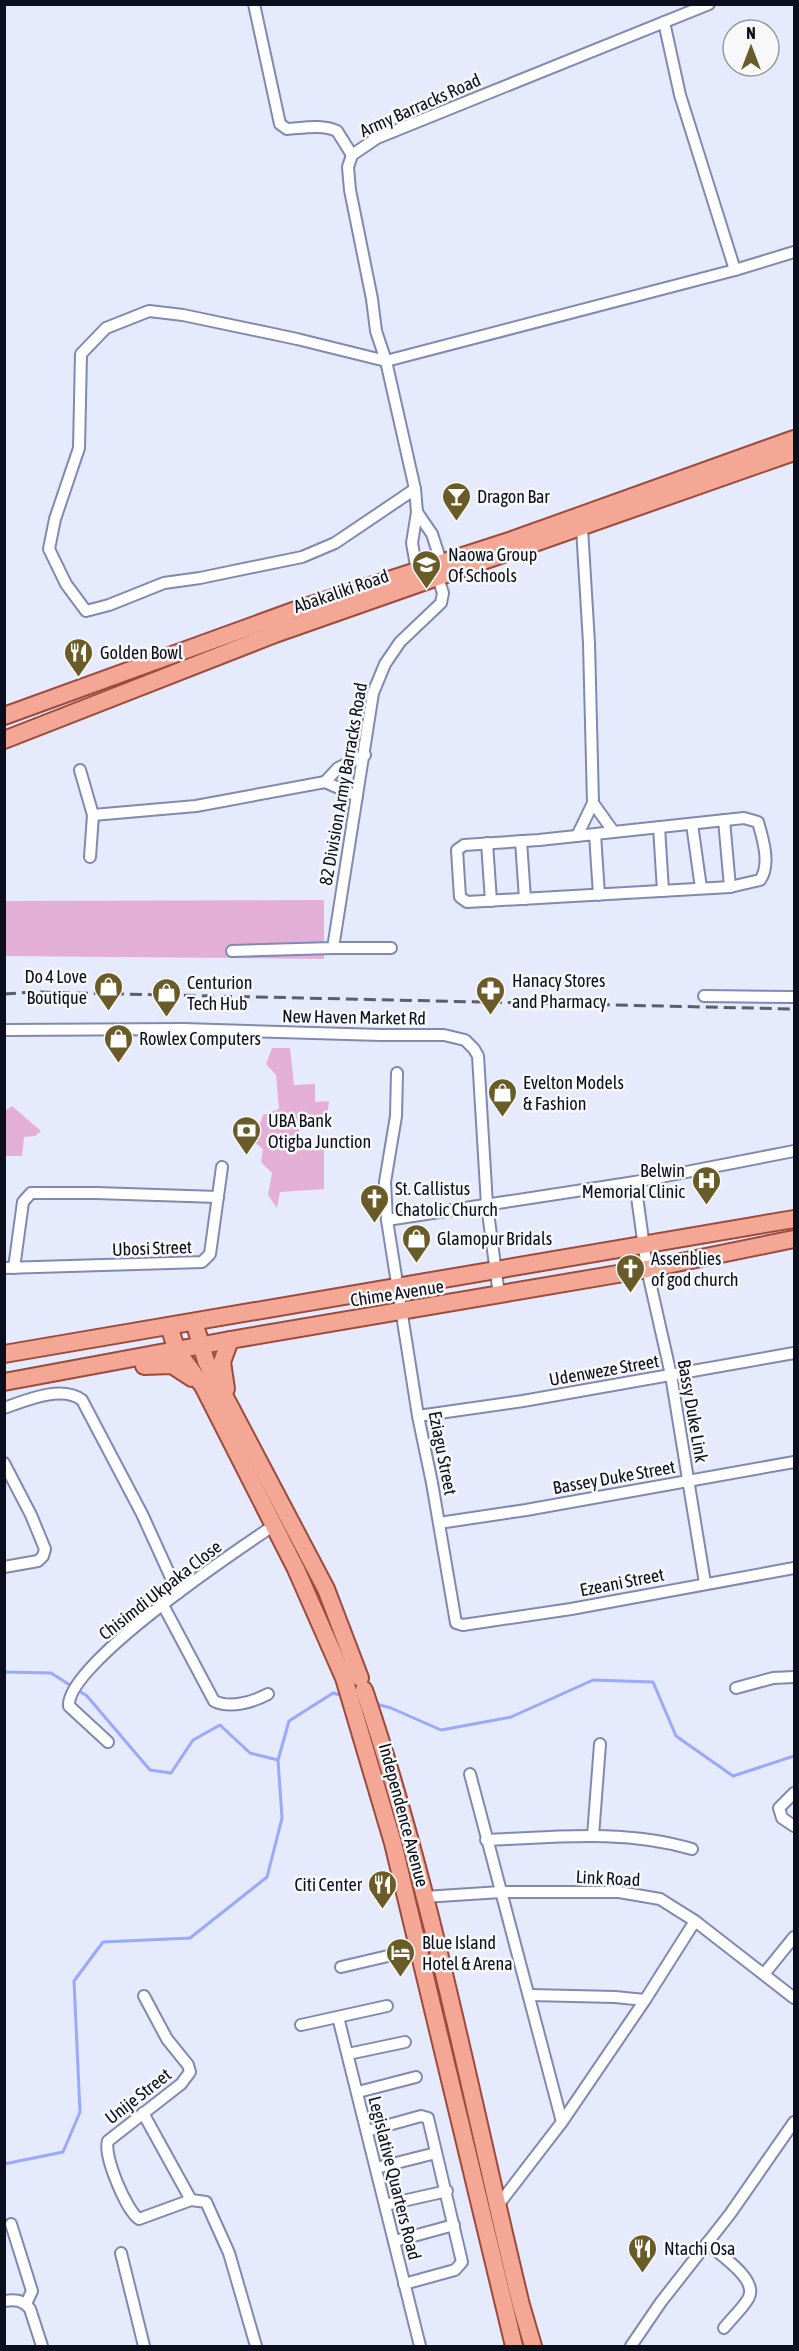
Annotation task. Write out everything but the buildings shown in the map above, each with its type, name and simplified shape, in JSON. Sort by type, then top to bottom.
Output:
[{"type":"main road","name":"Abakaliki Road","points":[[442,572],[512,540],[795,439]]},
{"type":"main road","name":"Abakaliki Road","points":[[4,716],[296,610],[442,572],[582,528],[795,452]]},
{"type":"main road","name":"Abakaliki Road","points":[[4,740],[418,577]]},
{"type":"main road","name":"Chime Avenue","points":[[4,1354],[398,1289],[795,1219]]},
{"type":"main road","name":"Chime Avenue","points":[[4,1382],[230,1340],[647,1269],[795,1239]]},
{"type":"main road","name":"Independence Avenue","points":[[194,1322],[206,1361],[326,1589],[356,1682],[355,1711],[387,1822],[514,2346]]},
{"type":"main road","name":"Independence Avenue","points":[[169,1326],[177,1351],[202,1386],[318,1615],[373,1714],[402,1810],[499,2204],[521,2305],[533,2346]]},
{"type":"main road","points":[[228,1402],[222,1362],[230,1340]]},
{"type":"main road","points":[[80,1368],[114,1369],[168,1364],[181,1369],[202,1386]]},
{"type":"street","points":[[254,4],[280,124],[287,129],[323,127],[333,129],[337,131],[352,155]]},
{"type":"street","name":"Army Barracks Road","points":[[418,577],[412,543],[417,512],[415,489],[386,361],[376,331],[372,298],[350,190],[348,167],[352,155],[377,138],[709,4]]},
{"type":"street","points":[[664,22],[680,95],[735,270]]},
{"type":"street","points":[[415,489],[335,543],[302,557],[164,583],[109,605],[86,611],[66,584],[49,549],[55,519],[79,448],[81,354],[106,328],[149,311],[183,315],[386,361],[735,270],[795,252]]},
{"type":"street","points":[[417,512],[432,534],[442,572]]},
{"type":"street","points":[[582,528],[589,643],[594,803],[613,831]]},
{"type":"street","name":"82 Division Army Barracks Road","points":[[333,948],[373,693],[381,672],[400,642],[441,603],[442,572]]},
{"type":"street","points":[[325,782],[338,768],[365,755]]},
{"type":"street","points":[[80,770],[93,815],[90,857]]},
{"type":"street","points":[[93,815],[196,807],[325,782],[357,796]]},
{"type":"street","points":[[577,836],[594,803]]},
{"type":"street","points":[[744,818],[758,822],[763,838],[764,876],[760,880],[730,887],[491,902],[467,902],[460,897],[458,849],[464,845],[658,827],[744,818]]},
{"type":"street","points":[[724,820],[730,887]]},
{"type":"street","points":[[693,824],[701,888]]},
{"type":"street","points":[[658,827],[663,891]]},
{"type":"street","points":[[595,834],[599,896]]},
{"type":"street","points":[[521,841],[525,899]]},
{"type":"street","points":[[487,843],[491,902]]},
{"type":"street","points":[[232,951],[391,948]]},
{"type":"street","points":[[704,996],[795,997]]},
{"type":"street","name":"New Haven Market Rd","points":[[4,1030],[195,1029],[444,1035],[465,1040],[478,1056],[487,1205],[499,1295]]},
{"type":"street","name":"Eziagu Street","points":[[397,1073],[396,1116],[386,1182],[387,1220],[418,1416],[456,1623]]},
{"type":"street","points":[[387,1220],[635,1182],[795,1151]]},
{"type":"street","name":"Ubosi Street","points":[[9,1268],[202,1262],[210,1254],[222,1167]]},
{"type":"street","name":"Bassy Duke Link","points":[[635,1182],[647,1269],[671,1375],[705,1583]]},
{"type":"street","points":[[9,1268],[23,1202],[31,1193],[218,1197]]},
{"type":"street","name":"Udenweze Street","points":[[418,1416],[795,1353]]},
{"type":"street","points":[[4,1408],[43,1396],[68,1393],[82,1400],[142,1514],[178,1593]]},
{"type":"street","name":"Bassey Duke Street","points":[[439,1523],[526,1510],[795,1462]]},
{"type":"street","points":[[4,1464],[31,1515],[45,1549],[38,1561],[4,1567]]},
{"type":"street","name":"Chisimdi Ukpaka Close","points":[[108,1742],[69,1706],[72,1694],[79,1683],[100,1657],[163,1605],[273,1526]]},
{"type":"street","name":"Ezeani Street","points":[[456,1623],[463,1625],[571,1609],[795,1568]]},
{"type":"street","points":[[163,1605],[214,1701],[242,1703],[268,1694]]},
{"type":"street","points":[[735,1688],[773,1678],[795,1677]]},
{"type":"street","points":[[593,1836],[600,1744]]},
{"type":"street","points":[[470,1774],[562,2122]]},
{"type":"street","points":[[795,1793],[778,1808],[778,1812],[782,1818],[795,1826]]},
{"type":"street","points":[[486,1840],[593,1836],[650,1839],[692,1850]]},
{"type":"street","name":"Link Road","points":[[424,1897],[501,1892],[619,1892],[660,1899],[695,1921],[795,1998]]},
{"type":"street","points":[[499,2204],[562,2122],[645,2000],[695,1921]]},
{"type":"street","points":[[764,1974],[795,1937]]},
{"type":"street","points":[[341,1967],[417,1949]]},
{"type":"street","points":[[530,1995],[645,2000]]},
{"type":"street","name":"Unije Street","points":[[144,1996],[167,2039],[188,2065],[190,2072],[182,2084],[142,2113],[106,2145],[115,2175],[135,2216],[141,2219],[191,2200]]},
{"type":"street","points":[[301,2025],[387,2006]]},
{"type":"street","name":"Legislative Quarters Road","points":[[338,2017],[420,2346]]},
{"type":"street","points":[[348,2054],[405,2042]]},
{"type":"street","points":[[358,2092],[416,2077]]},
{"type":"street","points":[[142,2113],[191,2200],[206,2202],[210,2208],[229,2253],[256,2346]]},
{"type":"street","points":[[367,2131],[425,2116],[428,2118],[447,2191],[462,2262],[455,2270],[404,2284]]},
{"type":"street","points":[[631,2346],[795,2122]]},
{"type":"street","points":[[376,2168],[436,2153]]},
{"type":"street","points":[[384,2205],[447,2191]]},
{"type":"street","points":[[11,2224],[32,2291],[26,2304]]},
{"type":"street","points":[[395,2241],[454,2225]]},
{"type":"street","points":[[707,2243],[746,2277],[752,2291],[749,2299],[724,2328]]},
{"type":"street","points":[[120,2253],[144,2346]]},
{"type":"street","points":[[9,2300],[26,2304],[30,2309],[42,2346]]},
{"type":"shaded area","points":[[324,900],[324,959],[5,956],[4,901]]},
{"type":"shaded area","points":[[272,1048],[290,1048],[294,1085],[315,1084],[315,1102],[329,1101],[326,1125],[299,1125],[299,1138],[282,1139],[282,1150],[324,1149],[324,1189],[280,1192],[277,1208],[268,1195],[272,1173],[261,1162],[263,1149],[254,1142],[263,1115],[279,1109],[276,1075],[266,1064]]},
{"type":"shaded area","points":[[12,1106],[41,1131],[35,1136],[24,1137],[22,1156],[5,1156],[5,1111]]},
{"type":"waterway","points":[[4,1672],[51,1673],[87,1696],[150,1770],[171,1773],[193,1740],[220,1725],[250,1753],[278,1760]]},
{"type":"waterway","points":[[376,1704],[391,1708],[441,1730],[511,1717],[593,1680],[653,1682],[676,1736],[733,1776],[794,1756]]},
{"type":"waterway","points":[[4,2164],[63,2152],[80,2112],[74,1981],[103,1942],[190,1938],[267,1877],[282,1818],[278,1760],[289,1721],[333,1693],[344,1696]]},
{"type":"railway","points":[[4,994],[35,992],[794,1009]]},
{"type":"place","name":"Dragon Bar","points":[[456,522]]},
{"type":"place","name":"Naowa Group Of Schools","points":[[427,590]]},
{"type":"place","name":"Golden Bowl","points":[[79,678]]},
{"type":"place","name":"Do 4 Love Boutique","points":[[108,1012]]},
{"type":"place","name":"Hanacy Stores and Pharmacy","points":[[491,1016]]},
{"type":"place","name":"Centurion Tech Hub","points":[[166,1018]]},
{"type":"place","name":"Rowlex Computers","points":[[118,1064]]},
{"type":"place","name":"Evelton Models & Fashion","points":[[502,1118]]},
{"type":"place","name":"UBA Bank Otigba Junction","points":[[247,1156]]},
{"type":"place","name":"Belwin Memorial Clinic","points":[[706,1206]]},
{"type":"place","name":"St. Callistus Chatolic Church","points":[[374,1224]]},
{"type":"place","name":"Glamopur Bridals","points":[[416,1264]]},
{"type":"place","name":"Assenblies of god church","points":[[630,1294]]},
{"type":"place","name":"Citi Center","points":[[383,1910]]},
{"type":"place","name":"Blue Island Hotel & Arena","points":[[401,1978]]},
{"type":"place","name":"Ntachi Osa","points":[[643,2274]]}]
